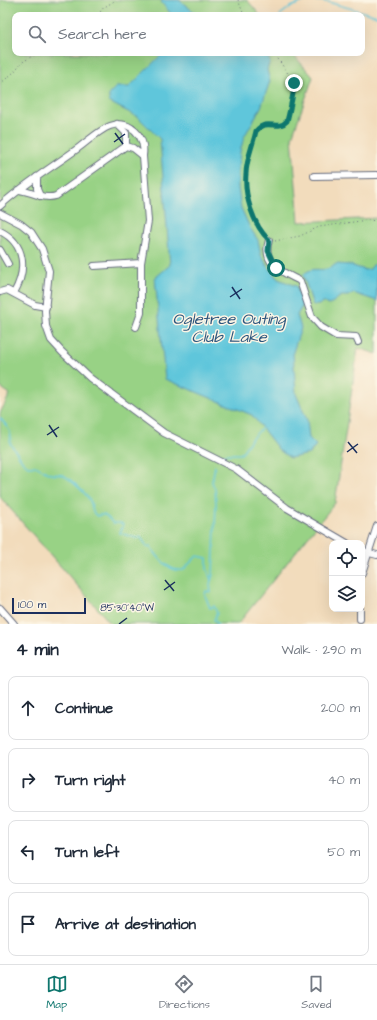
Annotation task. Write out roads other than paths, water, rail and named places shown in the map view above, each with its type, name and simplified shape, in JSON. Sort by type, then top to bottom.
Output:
[{"type":"street","points":[[117,124],[126,134],[126,146]]},
{"type":"street","points":[[0,206],[18,190],[109,126],[123,124],[136,131],[143,142],[148,221],[141,263],[141,313],[136,327]]},
{"type":"street","points":[[126,146],[133,148],[143,156]]},
{"type":"street","points":[[18,190],[28,191],[50,198],[56,196],[126,146]]},
{"type":"street","points":[[314,176],[377,175]]},
{"type":"street","points":[[37,177],[37,189],[40,196]]},
{"type":"street","points":[[0,213],[21,224],[31,232],[42,249],[49,271],[46,326],[51,340],[62,352],[90,378],[164,434],[236,469],[283,505],[342,540]]},
{"type":"street","points":[[0,231],[13,240],[20,252],[23,269],[14,294]]},
{"type":"street","points":[[269,240],[269,258],[280,272],[300,282],[303,286],[312,317],[321,327],[336,336],[353,336],[358,342]]},
{"type":"street","points":[[0,250],[8,264]]},
{"type":"street","points":[[94,266],[141,263]]},
{"type":"street","points":[[0,292],[7,290],[35,305],[46,307]]},
{"type":"street","points":[[377,526],[365,552],[377,555]]},
{"type":"street","points":[[0,608],[14,624]]},
{"type":"street","points":[[360,612],[360,619]]},
{"type":"water","points":[[163,0],[179,0],[194,12],[169,12],[161,2]]},
{"type":"water","name":"Ogletree Outing Club Lake","points":[[160,56],[267,56],[270,61],[267,70],[270,81],[261,107],[244,137],[240,152],[238,188],[241,208],[250,228],[258,240],[261,255],[270,270],[278,279],[296,286],[303,305],[297,315],[301,328],[293,352],[296,394],[307,420],[309,438],[316,445],[309,454],[290,458],[279,450],[252,415],[165,379],[155,278],[170,265],[160,139],[138,117],[109,102],[109,94],[116,87],[129,87]]},
{"type":"water","points":[[336,264],[350,265],[365,270],[370,269],[374,264],[377,267],[377,301],[353,293],[348,296],[341,296],[329,305],[322,302],[319,305],[313,305],[303,275],[306,272],[315,269],[328,269]]},
{"type":"waterway","points":[[284,12],[307,0]]},
{"type":"waterway","points":[[310,0],[328,2],[363,12]]},
{"type":"waterway","points":[[365,13],[377,16]]},
{"type":"waterway","points":[[0,418],[10,432],[10,443],[23,462],[28,466],[35,466],[48,473],[63,475],[66,477],[78,486],[85,494],[91,503],[92,511],[97,516],[104,515],[113,523],[121,523],[123,525],[120,533],[137,538],[141,537],[147,547],[150,546],[164,563],[173,569],[183,570],[197,556],[207,558],[207,569],[211,580]]},
{"type":"waterway","points":[[218,457],[226,454],[241,454],[252,438],[263,427]]},
{"type":"waterway","points":[[215,466],[212,482],[215,489],[216,504],[213,574],[210,584],[211,592],[206,591],[205,595],[210,608],[214,606],[217,613],[214,620],[218,624]]}]
